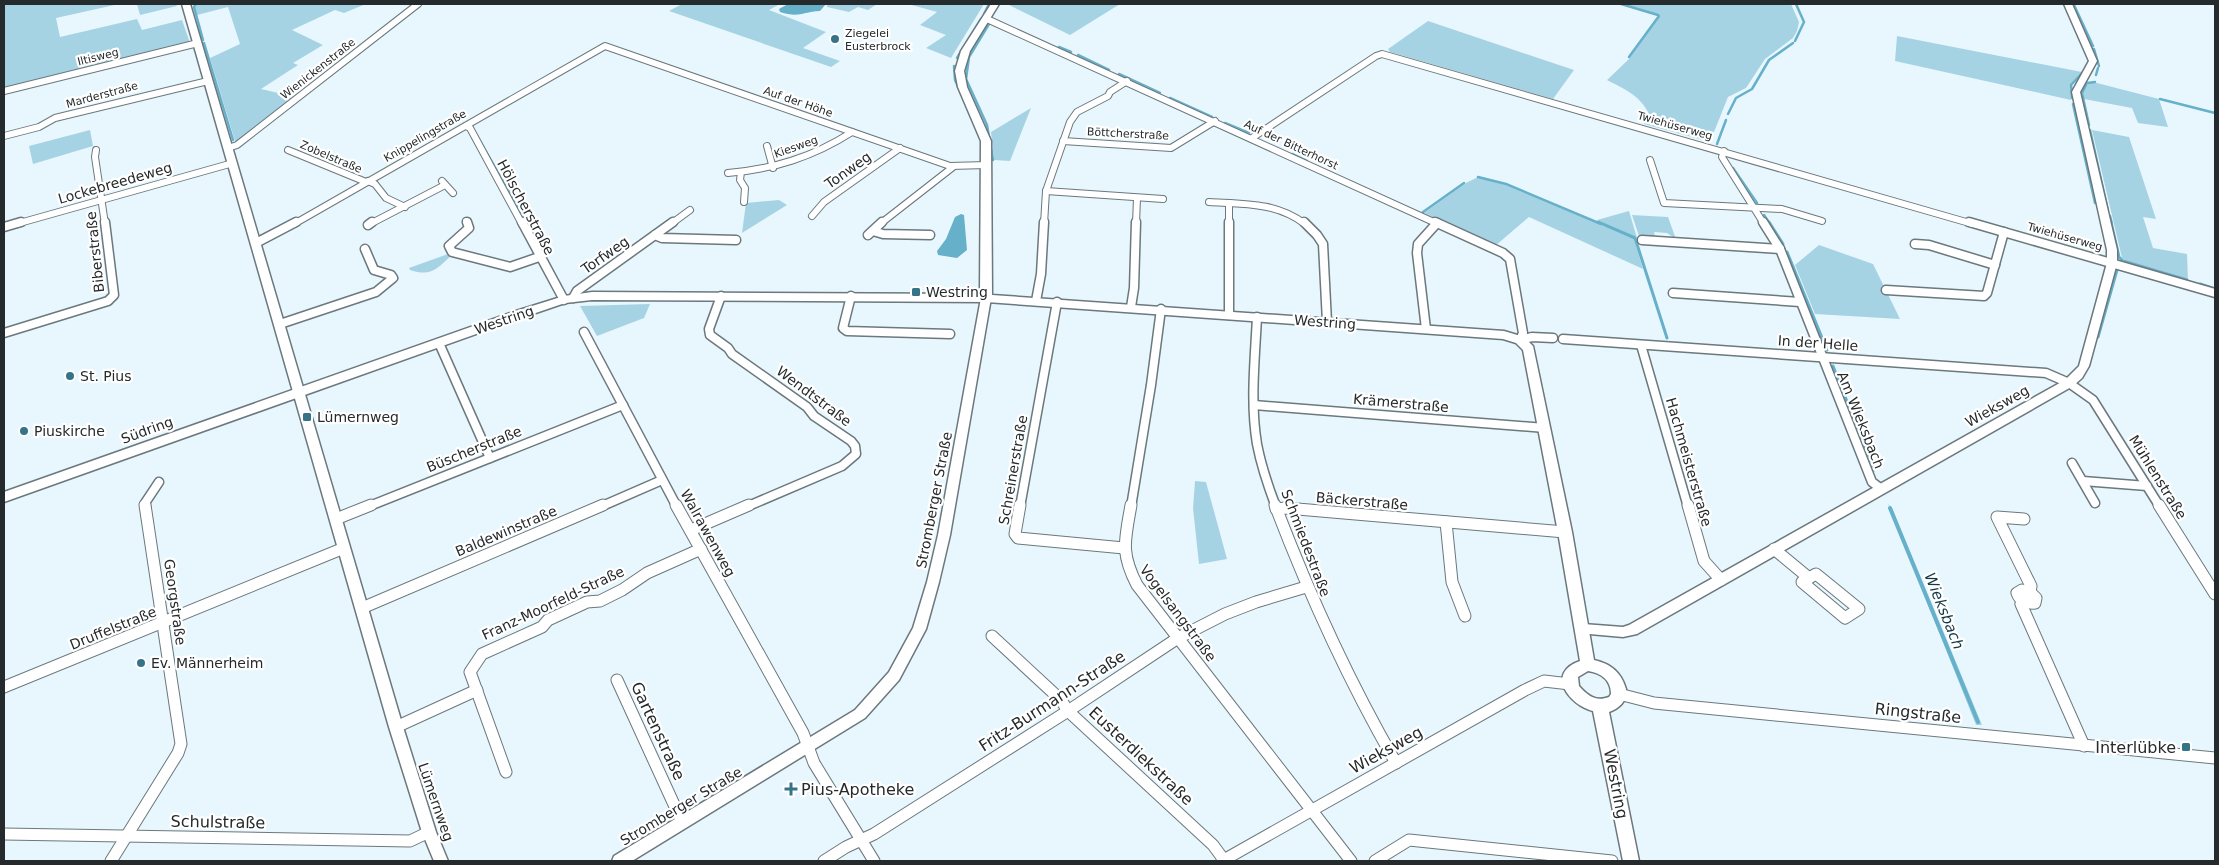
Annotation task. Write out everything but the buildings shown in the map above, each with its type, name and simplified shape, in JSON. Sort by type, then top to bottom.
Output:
[{"type":"main road","name":"Stromberger Straße","points":[[986,298],[986,141],[982,126],[960,80],[960,70],[966,50],[995,4]]},
{"type":"main road","name":"Westring","points":[[300,392],[439,342],[569,299],[604,295],[986,298],[1504,335],[1520,340]]},
{"type":"main road","points":[[1520,340],[1529,349],[1565,532],[1588,665]]},
{"type":"main road","name":"Südring","points":[[4,496],[300,392]]},
{"type":"main road","points":[[1588,665],[1598,667],[1614,678],[1619,686],[1619,694],[1616,701],[1609,705],[1600,706],[1580,699],[1570,684],[1570,676],[1574,670],[1588,665]]},
{"type":"main road","name":"Westring","points":[[1600,706],[1631,861]]},
{"type":"street","name":"Lümernweg","points":[[188,4],[208,81],[396,727],[429,832],[442,861]]},
{"type":"street","name":"Wienickenstraße","points":[[228,148],[237,145],[418,4]]},
{"type":"street","name":"Wieksweg","points":[[1583,629],[1623,632],[1632,630],[1880,488],[2069,383],[2078,375],[2084,366],[2112,262],[2112,250],[2076,92],[2094,61],[2068,4]]},
{"type":"street","name":"Auf der Bitterhorst","points":[[987,18],[1503,253],[1510,259],[1523,333],[1520,340]]},
{"type":"street","name":"Iltisweg","points":[[4,90],[198,43]]},
{"type":"street","name":"Auf der Höhe","points":[[605,46],[952,167],[987,165]]},
{"type":"street","name":"Knippelingstraße","points":[[256,243],[269,238],[605,46]]},
{"type":"street","name":"Twiehüserweg","points":[[1252,138],[1376,56],[1382,54],[2215,292]]},
{"type":"street","name":"Marderstraße","points":[[4,136],[38,127],[55,118],[208,81]]},
{"type":"street","points":[[1036,301],[1041,274],[1046,191],[1070,122],[1077,112],[1108,96],[1110,92],[1127,82]]},
{"type":"street","name":"Böttcherstraße","points":[[1063,141],[1171,148],[1178,146],[1214,121]]},
{"type":"street","name":"Hölscherstraße","points":[[466,126],[470,128],[539,258],[569,299]]},
{"type":"street","name":"Kiesweg","points":[[728,173],[773,168],[818,154],[852,132]]},
{"type":"street","name":"Kiesweg","points":[[767,146],[773,168]]},
{"type":"street","name":"Tonweg","points":[[812,216],[824,202],[900,148]]},
{"type":"street","name":"Biberstraße","points":[[4,333],[108,301],[114,295],[95,157],[96,150]]},
{"type":"street","name":"Zobelstraße","points":[[288,150],[367,182]]},
{"type":"street","name":"Am Wieksbach","points":[[1724,151],[1722,157],[1780,249],[1872,482],[1880,488]]},
{"type":"street","points":[[1650,160],[1664,203],[1782,209],[1822,221]]},
{"type":"street","name":"Lockebreedeweg","points":[[4,227],[233,163]]},
{"type":"street","points":[[870,233],[952,167]]},
{"type":"street","points":[[741,172],[740,180],[745,188],[744,202]]},
{"type":"street","points":[[367,182],[375,184],[386,198],[405,207]]},
{"type":"street","points":[[368,225],[405,207],[443,183],[453,193]]},
{"type":"street","points":[[1046,191],[1163,199]]},
{"type":"street","points":[[1131,308],[1134,288],[1137,198]]},
{"type":"street","points":[[1209,202],[1266,206],[1307,223],[1317,232],[1323,244],[1327,322]]},
{"type":"street","points":[[1228,314],[1229,204]]},
{"type":"street","name":"Torfweg","points":[[569,299],[577,291],[690,210]]},
{"type":"street","points":[[466,221],[469,228],[449,246],[452,252],[510,267],[539,258]]},
{"type":"street","points":[[1426,329],[1416,253],[1418,244],[1437,223]]},
{"type":"street","points":[[1886,290],[1984,296],[1987,292],[2004,232]]},
{"type":"street","points":[[870,233],[930,235]]},
{"type":"street","points":[[655,235],[662,238],[736,240]]},
{"type":"street","points":[[1642,240],[1780,249]]},
{"type":"street","points":[[1915,244],[1930,246],[1995,265]]},
{"type":"street","points":[[280,324],[376,292],[392,278],[391,274],[374,270],[365,249]]},
{"type":"street","points":[[1673,293],[1800,302]]},
{"type":"street","name":"Wendtstraße","points":[[691,530],[842,466],[856,454],[855,446],[851,441],[814,416],[807,407],[732,354],[728,348],[710,335],[708,329],[721,296]]},
{"type":"street","points":[[851,296],[843,328],[847,331],[950,334]]},
{"type":"street","name":"Stromberger Straße","points":[[619,861],[860,714],[894,676],[919,629],[944,535],[986,298]]},
{"type":"street","name":"Schreinerstraße","points":[[1057,302],[1015,534],[1018,538],[1024,539],[1124,548]]},
{"type":"street","name":"Vogelsangstraße","points":[[1161,310],[1151,385],[1124,548],[1127,566],[1135,582],[1351,861]]},
{"type":"street","name":"Schmiedestraße","points":[[1257,317],[1254,405],[1255,431],[1260,459],[1276,509],[1306,587],[1369,717],[1396,763]]},
{"type":"street","name":"Walrawenweg","points":[[584,332],[662,480],[803,733],[814,763],[874,861]]},
{"type":"street","points":[[1520,340],[1532,337],[1553,338]]},
{"type":"street","name":"In der Helle","points":[[1563,339],[2046,373],[2069,383]]},
{"type":"street","points":[[439,342],[490,458]]},
{"type":"street","name":"Hachmeisterstraße","points":[[1642,345],[1704,561],[1721,580]]},
{"type":"street","name":"Mühlenstraße","points":[[2069,383],[2093,400],[2215,594]]},
{"type":"street","name":"Büscherstraße","points":[[336,518],[623,405]]},
{"type":"street","name":"Krämerstraße","points":[[1254,405],[1545,428]]},
{"type":"street","points":[[2072,463],[2095,503]]},
{"type":"street","name":"Baldewinstraße","points":[[362,608],[662,480]]},
{"type":"street","points":[[2083,481],[2147,486]]},
{"type":"street","name":"Georgstraße","points":[[111,861],[178,753],[181,744],[146,503],[159,482]]},
{"type":"street","name":"Bäckerstraße","points":[[1276,509],[1286,508],[1565,532]]},
{"type":"street","points":[[2024,520],[1997,518],[2031,586],[2030,592],[2019,591],[2018,596],[2024,602],[2022,604],[2084,746]]},
{"type":"street","points":[[1446,522],[1452,586],[1456,600],[1465,616]]},
{"type":"street","name":"Druffelstraße","points":[[4,688],[344,548]]},
{"type":"street","name":"Franz-Moorfeld-Straße","points":[[506,772],[470,672],[482,654],[542,627],[548,620],[587,602],[600,601],[622,590],[647,573],[701,549]]},
{"type":"street","points":[[1774,549],[1809,578]]},
{"type":"street","points":[[1816,574],[1860,609],[1845,618],[1802,582],[1809,578],[1816,574]]},
{"type":"street","name":"Fritz-Burmann-Straße","points":[[824,861],[874,834],[1068,711],[1178,638],[1256,602],[1306,587]]},
{"type":"street","name":"Eusterdiekstraße","points":[[992,636],[1060,700],[1068,711],[1213,845],[1223,861]]},
{"type":"street","name":"Gartenstraße","points":[[617,680],[682,822]]},
{"type":"street","name":"Wieksweg","points":[[1223,861],[1525,690],[1544,681],[1570,684]]},
{"type":"street","points":[[396,727],[476,690]]},
{"type":"street","name":"Ringstraße","points":[[1619,694],[1654,703],[2215,758]]},
{"type":"street","name":"Schulstraße","points":[[4,834],[410,841],[429,832]]},
{"type":"street","points":[[1375,861],[1409,840],[1612,861]]},
{"type":"shaded area","points":[[4,4],[119,4],[56,18],[60,37],[137,19],[142,30],[182,20],[190,43],[4,89]]},
{"type":"shaded area","points":[[137,4],[176,4],[177,6],[140,15]]},
{"type":"shaded area","points":[[198,4],[366,4],[344,13],[335,10],[292,30],[323,45],[293,63],[298,65],[261,89],[296,97],[240,140],[235,141],[210,58],[240,44],[228,7],[197,15],[195,7]]},
{"type":"shaded area","points":[[682,4],[780,4],[769,10],[826,32],[803,48],[840,61],[831,67],[669,11]]},
{"type":"shaded area","points":[[788,4],[826,4],[820,11],[796,15],[780,12],[779,9]]},
{"type":"shaded area","points":[[827,4],[877,4],[868,10],[858,7],[849,12],[827,7]]},
{"type":"shaded area","points":[[908,4],[984,4],[951,58],[926,48],[946,35],[920,25],[937,12]]},
{"type":"shaded area","points":[[1007,4],[1120,4],[1070,35]]},
{"type":"shaded area","points":[[1624,4],[1791,4],[1799,22],[1793,38],[1765,59],[1746,88],[1728,97],[1710,142],[1644,124],[1649,114],[1641,102],[1631,93],[1607,80],[1629,59],[1660,15]]},
{"type":"shaded area","points":[[1428,21],[1574,70],[1553,99],[1390,52],[1388,49]]},
{"type":"shaded area","points":[[1897,36],[2082,72],[2070,85],[2071,100],[1895,61]]},
{"type":"shaded area","points":[[2089,83],[2097,83],[2159,99],[2168,127],[2138,123],[2132,108],[2084,99],[2083,91]]},
{"type":"shaded area","points":[[1031,108],[1010,161],[994,160],[991,132]]},
{"type":"shaded area","points":[[90,130],[93,146],[33,164],[29,146]]},
{"type":"shaded area","points":[[2092,130],[2129,137],[2156,219],[2143,217],[2153,248],[2187,254],[2188,280],[2131,264],[2122,258]]},
{"type":"shaded area","points":[[1478,177],[1505,185],[1634,239],[1643,269],[1529,217],[1495,246],[1424,213],[1466,183]]},
{"type":"shaded area","points":[[779,200],[787,205],[742,233],[746,203]]},
{"type":"shaded area","points":[[1629,211],[1637,238],[1597,220]]},
{"type":"shaded area","points":[[961,214],[964,215],[967,250],[957,258],[938,255],[937,251],[946,239],[955,217]]},
{"type":"shaded area","points":[[1632,215],[1668,217],[1676,239],[1667,233],[1654,232],[1656,240],[1640,239]]},
{"type":"shaded area","points":[[1819,245],[1873,264],[1900,319],[1815,314],[1795,265]]},
{"type":"shaded area","points":[[448,254],[452,255],[437,268],[429,272],[417,272],[409,268]]},
{"type":"shaded area","points":[[650,304],[644,318],[597,336],[580,306]]},
{"type":"shaded area","points":[[1195,481],[1206,482],[1227,559],[1199,564],[1193,508]]},
{"type":"shaded area","points":[[1888,504],[1892,508],[1982,725],[1976,725]]},
{"type":"waterway","points":[[196,4],[194,7],[203,40]]},
{"type":"waterway","points":[[984,14],[989,4]]},
{"type":"waterway","points":[[1621,4],[1658,15]]},
{"type":"waterway","name":"Wieksbach","points":[[1795,41],[1804,22],[1796,4]]},
{"type":"waterway","points":[[2074,5],[2093,46]]},
{"type":"waterway","points":[[1629,57],[1659,16]]},
{"type":"waterway","points":[[957,58],[981,19]]},
{"type":"waterway","points":[[989,24],[969,57],[966,79],[987,125],[993,160]]},
{"type":"waterway","points":[[204,43],[233,140]]},
{"type":"waterway","name":"Wieksbach","points":[[1728,114],[1736,98],[1752,89],[1769,60],[1793,43]]},
{"type":"waterway","points":[[1059,47],[1071,52]]},
{"type":"waterway","points":[[2094,49],[2099,66]]},
{"type":"waterway","points":[[1078,55],[1109,70]]},
{"type":"waterway","points":[[954,66],[955,80],[964,100]]},
{"type":"waterway","points":[[2096,75],[2098,68]]},
{"type":"waterway","points":[[2072,98],[2071,85],[2083,72]]},
{"type":"waterway","points":[[1119,74],[1160,93]]},
{"type":"waterway","points":[[2089,125],[2082,93],[2087,83],[2095,82]]},
{"type":"waterway","points":[[1170,98],[1212,117]]},
{"type":"waterway","points":[[2160,99],[2215,113]]},
{"type":"waterway","points":[[2073,104],[2095,203]]},
{"type":"waterway","name":"Wieksbach","points":[[1717,144],[1726,120]]},
{"type":"waterway","points":[[1225,123],[1249,133]]},
{"type":"waterway","points":[[2090,130],[2108,211]]},
{"type":"waterway","points":[[480,141],[525,220]]},
{"type":"waterway","points":[[1292,154],[1307,161]]},
{"type":"waterway","name":"Wieksbach","points":[[1733,168],[1757,203]]},
{"type":"waterway","points":[[1478,177],[1506,184],[1601,224]]},
{"type":"waterway","points":[[1423,212],[1464,183]]},
{"type":"waterway","name":"Wieksbach","points":[[1764,215],[1770,224]]},
{"type":"waterway","points":[[2110,216],[2112,224]]},
{"type":"waterway","points":[[1598,222],[1635,238],[1667,338]]},
{"type":"waterway","name":"Wieksbach","points":[[1769,222],[1783,244]]},
{"type":"waterway","points":[[2111,222],[2119,257],[2123,261],[2187,280]]},
{"type":"waterway","name":"Wieksbach","points":[[1787,252],[1827,350]]},
{"type":"waterway","points":[[2098,337],[2117,270]]},
{"type":"waterway","points":[[2200,284],[2215,289]]},
{"type":"waterway","name":"Wieksbach","points":[[1833,366],[1874,470]]},
{"type":"waterway","name":"Wieksbach","points":[[1890,508],[1978,722]]},
{"type":"place","name":"Ziegelei Eusterbrock","points":[[835,39]]},
{"type":"place","name":"Westring","points":[[916,292]]},
{"type":"place","name":"St. Pius","points":[[70,376]]},
{"type":"place","name":"Lümernweg","points":[[307,417]]},
{"type":"place","name":"Piuskirche","points":[[24,431]]},
{"type":"place","name":"Ev. Männerheim","points":[[141,663]]},
{"type":"place","name":"Interlübke","points":[[2186,747]]},
{"type":"place","name":"Pius-Apotheke","points":[[791,789]]}]
